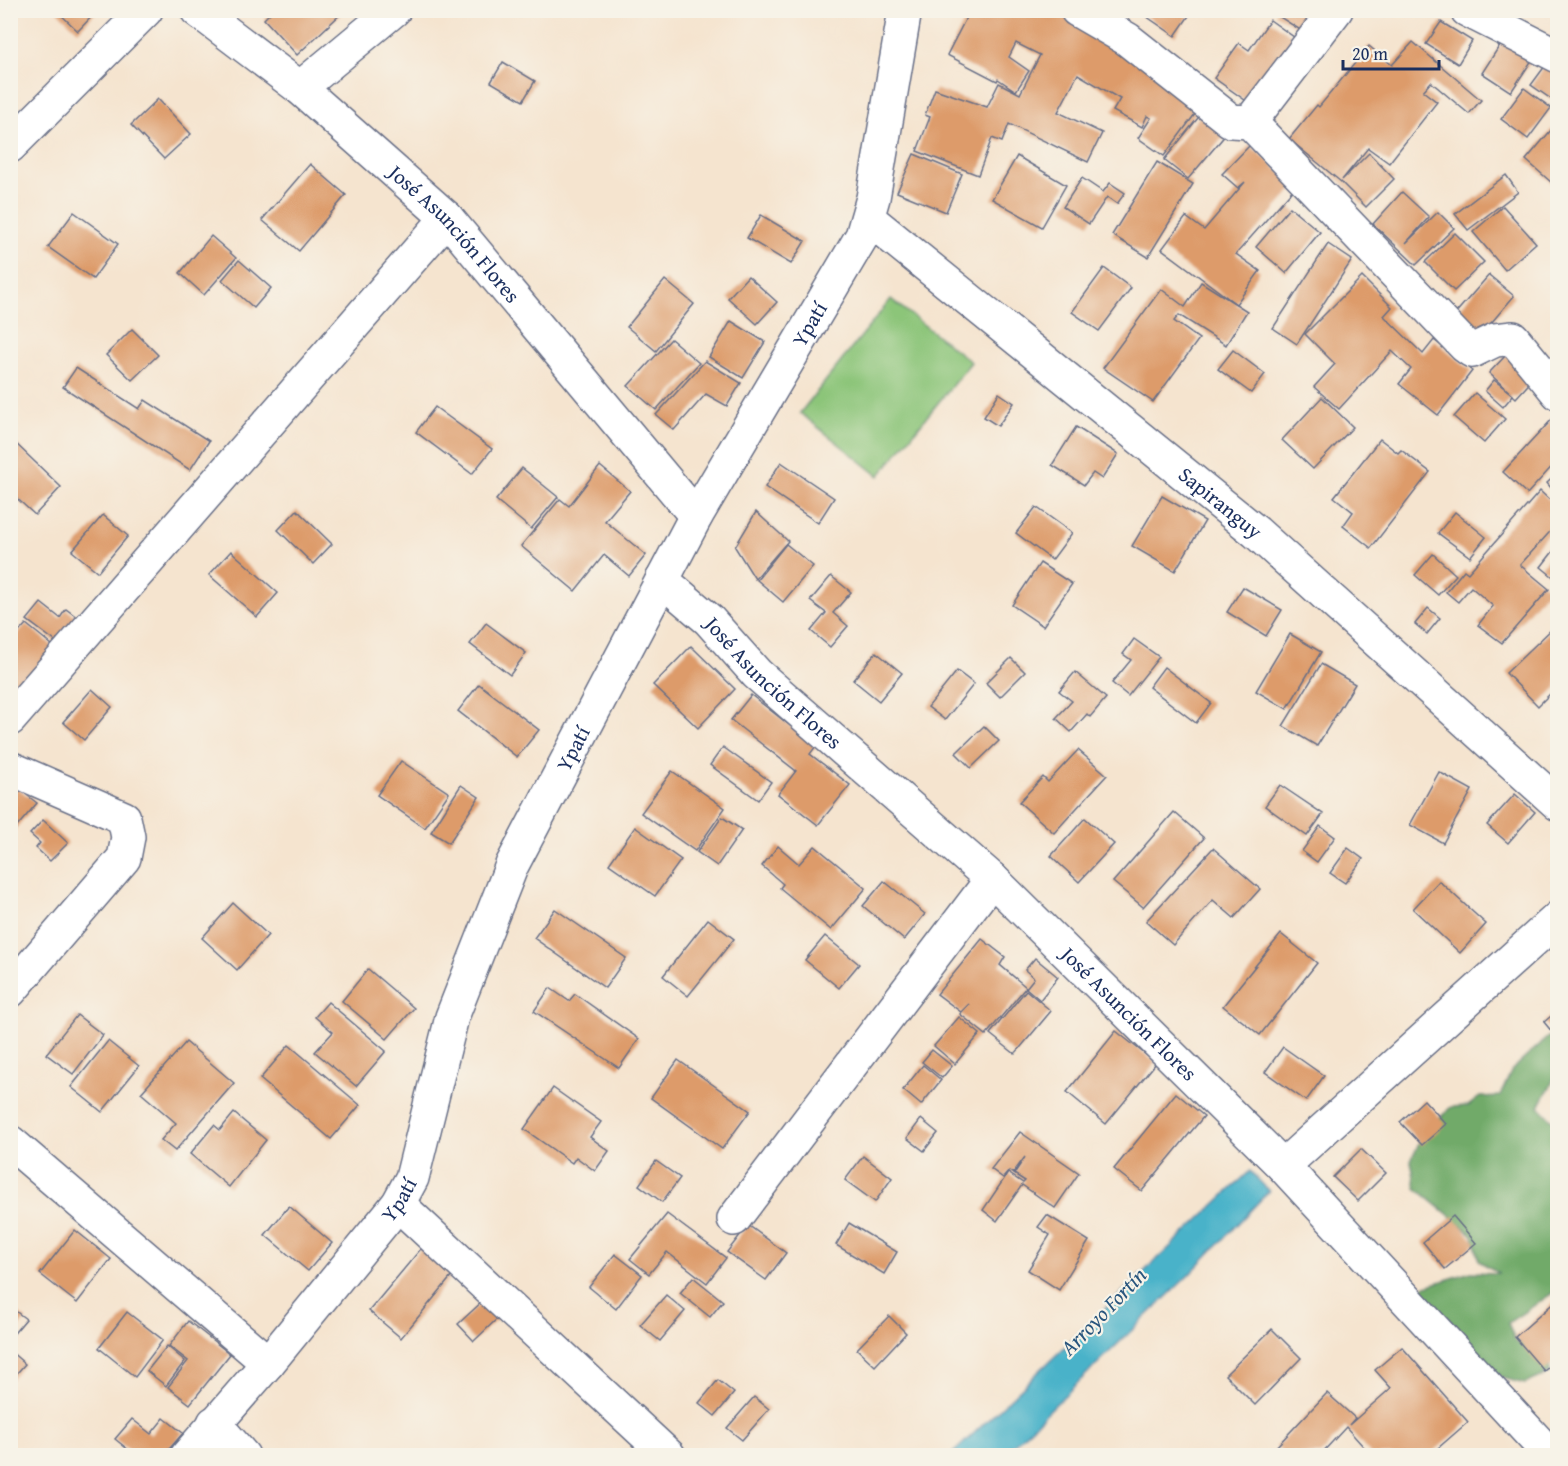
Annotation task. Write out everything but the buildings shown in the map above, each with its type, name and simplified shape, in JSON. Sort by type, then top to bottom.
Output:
[{"type":"street","points":[[10,146],[146,10]]},
{"type":"street","name":"José Asunción Flores","points":[[197,10],[300,88],[447,218],[686,506]]},
{"type":"street","points":[[300,88],[394,10]]},
{"type":"street","name":"Ypatí","points":[[186,1455],[268,1363],[398,1204],[412,1178],[452,1017],[512,865],[672,587],[686,506],[862,236],[868,218],[905,10]]},
{"type":"street","points":[[1077,10],[1127,39],[1231,121],[1251,122],[1465,346],[1472,351],[1495,340],[1513,338],[1557,393]]},
{"type":"street","points":[[1251,122],[1336,10]]},
{"type":"street","points":[[1467,10],[1513,21],[1557,56]]},
{"type":"street","points":[[10,719],[447,218]]},
{"type":"street","name":"Sapiranguy","points":[[868,218],[1238,517],[1557,804]]},
{"type":"street","name":"José Asunción Flores","points":[[672,587],[709,620],[757,674],[992,879],[1283,1166],[1551,1455]]},
{"type":"street","points":[[10,768],[124,818],[128,837],[124,858],[10,991]]},
{"type":"street","points":[[735,1219],[992,879]]},
{"type":"street","points":[[1283,1166],[1557,918]]},
{"type":"street","points":[[10,1142],[268,1363]]},
{"type":"street","points":[[398,1204],[669,1455]]},
{"type":"street","points":[[214,1423],[243,1455]]},
{"type":"green space","points":[[891,299],[971,362],[879,476],[800,413]]},
{"type":"green space","points":[[1553,1036],[1557,1046],[1558,1064],[1553,1081],[1539,1106],[1557,1125],[1557,1290],[1508,1323],[1516,1342],[1538,1349],[1549,1359],[1550,1373],[1525,1384],[1499,1377],[1481,1362],[1457,1327],[1418,1294],[1423,1287],[1471,1272],[1499,1273],[1479,1261],[1473,1235],[1416,1188],[1411,1161],[1423,1134],[1451,1107],[1468,1106],[1480,1097],[1500,1096],[1512,1070],[1548,1037]]},
{"type":"water","name":"Arroyo Fortín","points":[[1250,1171],[1269,1191],[1188,1276],[1003,1455],[951,1455]]}]
